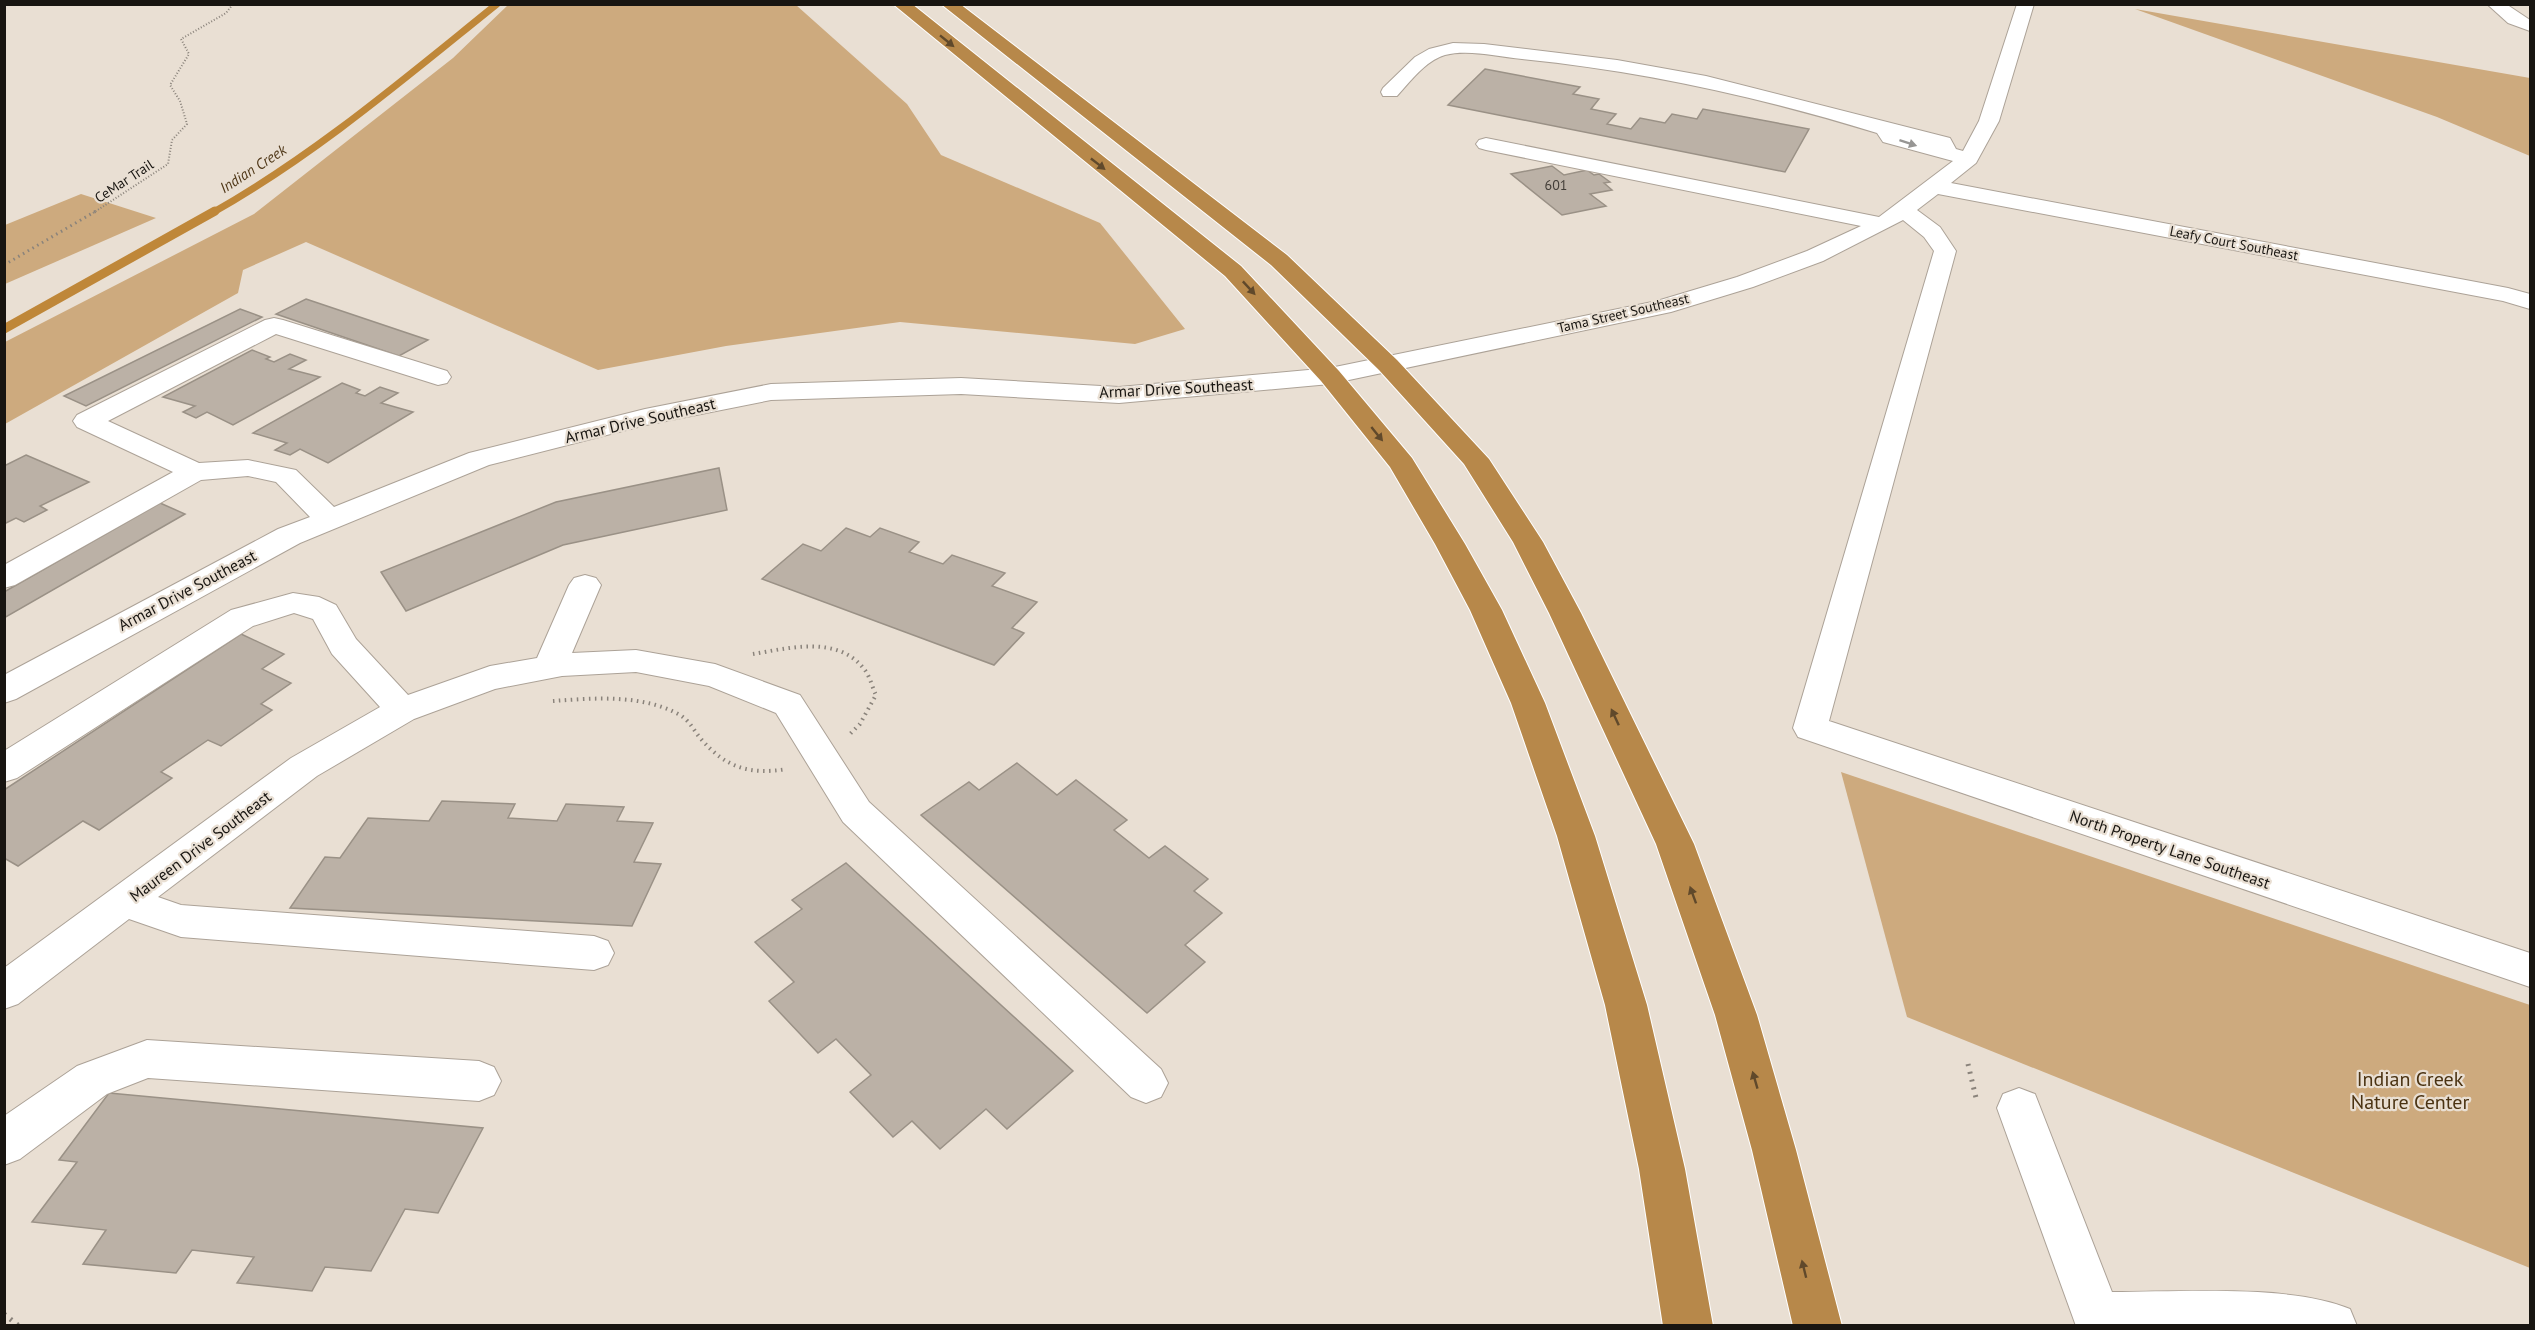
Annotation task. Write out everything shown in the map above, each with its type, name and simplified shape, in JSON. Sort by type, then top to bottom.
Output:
[{"type":"highway","points":[[901,4],[1233,271],[1330,376],[1402,465],[1420,494],[1486,610],[1528,704],[1576,836],[1626,1005],[1662,1169],[1688,1326]]},
{"type":"highway","points":[[949,4],[1279,260],[1388,365],[1475,459],[1528,542],[1565,613],[1675,844],[1736,1015],[1774,1150],[1818,1326]]},
{"type":"street","name":"Tama Street Southeast","points":[[1330,376],[1662,307],[1745,282],[1815,256],[1893,217],[1937,187],[1957,155],[1989,121],[2026,4]]},
{"type":"street","points":[[2495,4],[2514,19],[2530,26]]},
{"type":"street","points":[[1390,92],[1432,54],[1444,50],[1596,61],[1658,70],[1741,87],[1884,129],[1908,131],[1943,142],[1957,155]]},
{"type":"street","points":[[1486,144],[1893,217]]},
{"type":"street","name":"Leafy Court Southeast","points":[[1937,187],[2530,302]]},
{"type":"street","name":"North Property Lane Southeast","points":[[1893,217],[1932,232],[1946,251],[1810,728],[2530,970]]},
{"type":"street","points":[[195,472],[87,421],[274,325],[438,377]]},
{"type":"street","name":"Armar Drive Southeast","points":[[4,691],[44,667],[289,536],[479,459],[645,417],[771,392],[962,386],[1119,395],[1330,376]]},
{"type":"street","points":[[4,578],[195,472],[248,468],[286,476],[329,519]]},
{"type":"street","points":[[550,667],[585,585]]},
{"type":"street","points":[[4,769],[242,618],[293,603],[308,604],[325,612],[344,646],[402,710]]},
{"type":"street","name":"Maureen Drive Southeast","points":[[4,991],[304,767],[402,710],[489,678],[550,667],[636,661],[715,676],[788,704],[820,757]]},
{"type":"street","points":[[820,757],[856,812],[1146,1083]]},
{"type":"street","points":[[124,902],[181,921],[594,952]]},
{"type":"street","points":[[4,1144],[35,1119],[92,1080],[147,1059],[479,1081]]},
{"type":"street","points":[[2019,1108],[2099,1321],[2255,1317],[2333,1326]]},
{"type":"path","name":"CeMar Trail","points":[[4,265],[128,192],[168,164],[172,140],[187,124],[180,101],[170,85],[189,54],[181,39],[226,13],[233,4]]},
{"type":"path","points":[[547,702],[619,700],[655,706],[681,716],[718,759],[745,772],[771,772],[799,767],[836,747],[860,724],[876,695],[864,669],[834,649],[816,646],[754,654],[744,652]]},
{"type":"path","points":[[4,1314],[20,1326]]},
{"type":"green space","points":[[508,5],[796,5],[907,104],[941,155],[1100,223],[1185,329],[1135,344],[900,322],[726,346],[598,370],[306,242],[243,270],[238,293],[5,424],[5,342],[254,214],[453,58]]},
{"type":"green space","points":[[2135,9],[2530,78],[2530,156],[2437,117]]},
{"type":"green space","points":[[81,194],[156,218],[5,284],[5,225]]},
{"type":"green space","name":"Indian Creek Nature Center","points":[[1841,772],[2530,1005],[2530,1268],[1907,1017]]},
{"type":"building","points":[[1485,69],[1580,87],[1573,94],[1599,99],[1591,109],[1616,114],[1607,124],[1631,129],[1640,118],[1665,123],[1672,114],[1697,119],[1703,109],[1809,129],[1785,172],[1448,105]]},
{"type":"building","points":[[1552,166],[1564,175],[1587,170],[1594,175],[1599,174],[1610,182],[1604,183],[1612,190],[1590,194],[1606,206],[1562,215],[1511,174]]},
{"type":"building","points":[[306,299],[428,340],[399,356],[276,314]]},
{"type":"building","points":[[240,309],[262,317],[86,406],[64,396]]},
{"type":"building","points":[[252,350],[270,357],[266,359],[274,362],[290,354],[306,360],[289,369],[320,377],[233,425],[207,412],[196,418],[183,412],[195,406],[163,397]]},
{"type":"building","points":[[342,383],[360,390],[356,393],[365,396],[380,387],[398,393],[381,403],[413,412],[328,463],[300,449],[290,455],[275,450],[287,443],[253,433]]},
{"type":"building","points":[[26,455],[89,482],[40,506],[47,510],[24,522],[16,518],[4,524],[4,466]]},
{"type":"building","points":[[719,468],[727,510],[563,545],[406,611],[381,572],[556,502]]},
{"type":"building","points":[[160,503],[185,514],[4,618],[4,592]]},
{"type":"building","points":[[846,528],[870,537],[880,528],[919,542],[909,552],[943,564],[952,555],[1005,573],[992,586],[1037,602],[1012,628],[1024,633],[994,665],[762,579],[803,544],[821,551]]},
{"type":"building","points":[[241,634],[284,654],[262,669],[291,683],[261,704],[272,710],[221,746],[208,740],[161,772],[172,778],[99,830],[83,821],[18,866],[4,858],[4,790]]},
{"type":"building","points":[[1017,763],[1057,795],[1076,780],[1127,820],[1114,830],[1149,858],[1165,846],[1208,879],[1194,891],[1222,913],[1185,945],[1205,962],[1147,1013],[921,815],[969,782],[979,790]]},
{"type":"building","points":[[442,801],[515,804],[508,818],[557,821],[566,804],[624,807],[617,821],[653,823],[634,862],[661,864],[632,926],[290,908],[325,857],[340,858],[368,818],[429,821]]},
{"type":"building","points":[[846,863],[1073,1071],[1007,1129],[986,1109],[940,1149],[912,1121],[893,1137],[850,1092],[871,1075],[836,1039],[818,1053],[769,1001],[794,982],[755,942],[802,909],[792,900]]},
{"type":"building","points":[[109,1093],[483,1128],[438,1213],[405,1209],[371,1271],[325,1267],[312,1291],[237,1283],[254,1257],[192,1250],[176,1273],[83,1264],[106,1230],[32,1222],[77,1162],[59,1160]]},
{"type":"waterway","name":"Indian Creek","points":[[212,213],[323,141],[497,4]]},
{"type":"waterway","name":"Indian Creek","points":[[4,329],[215,211]]}]
